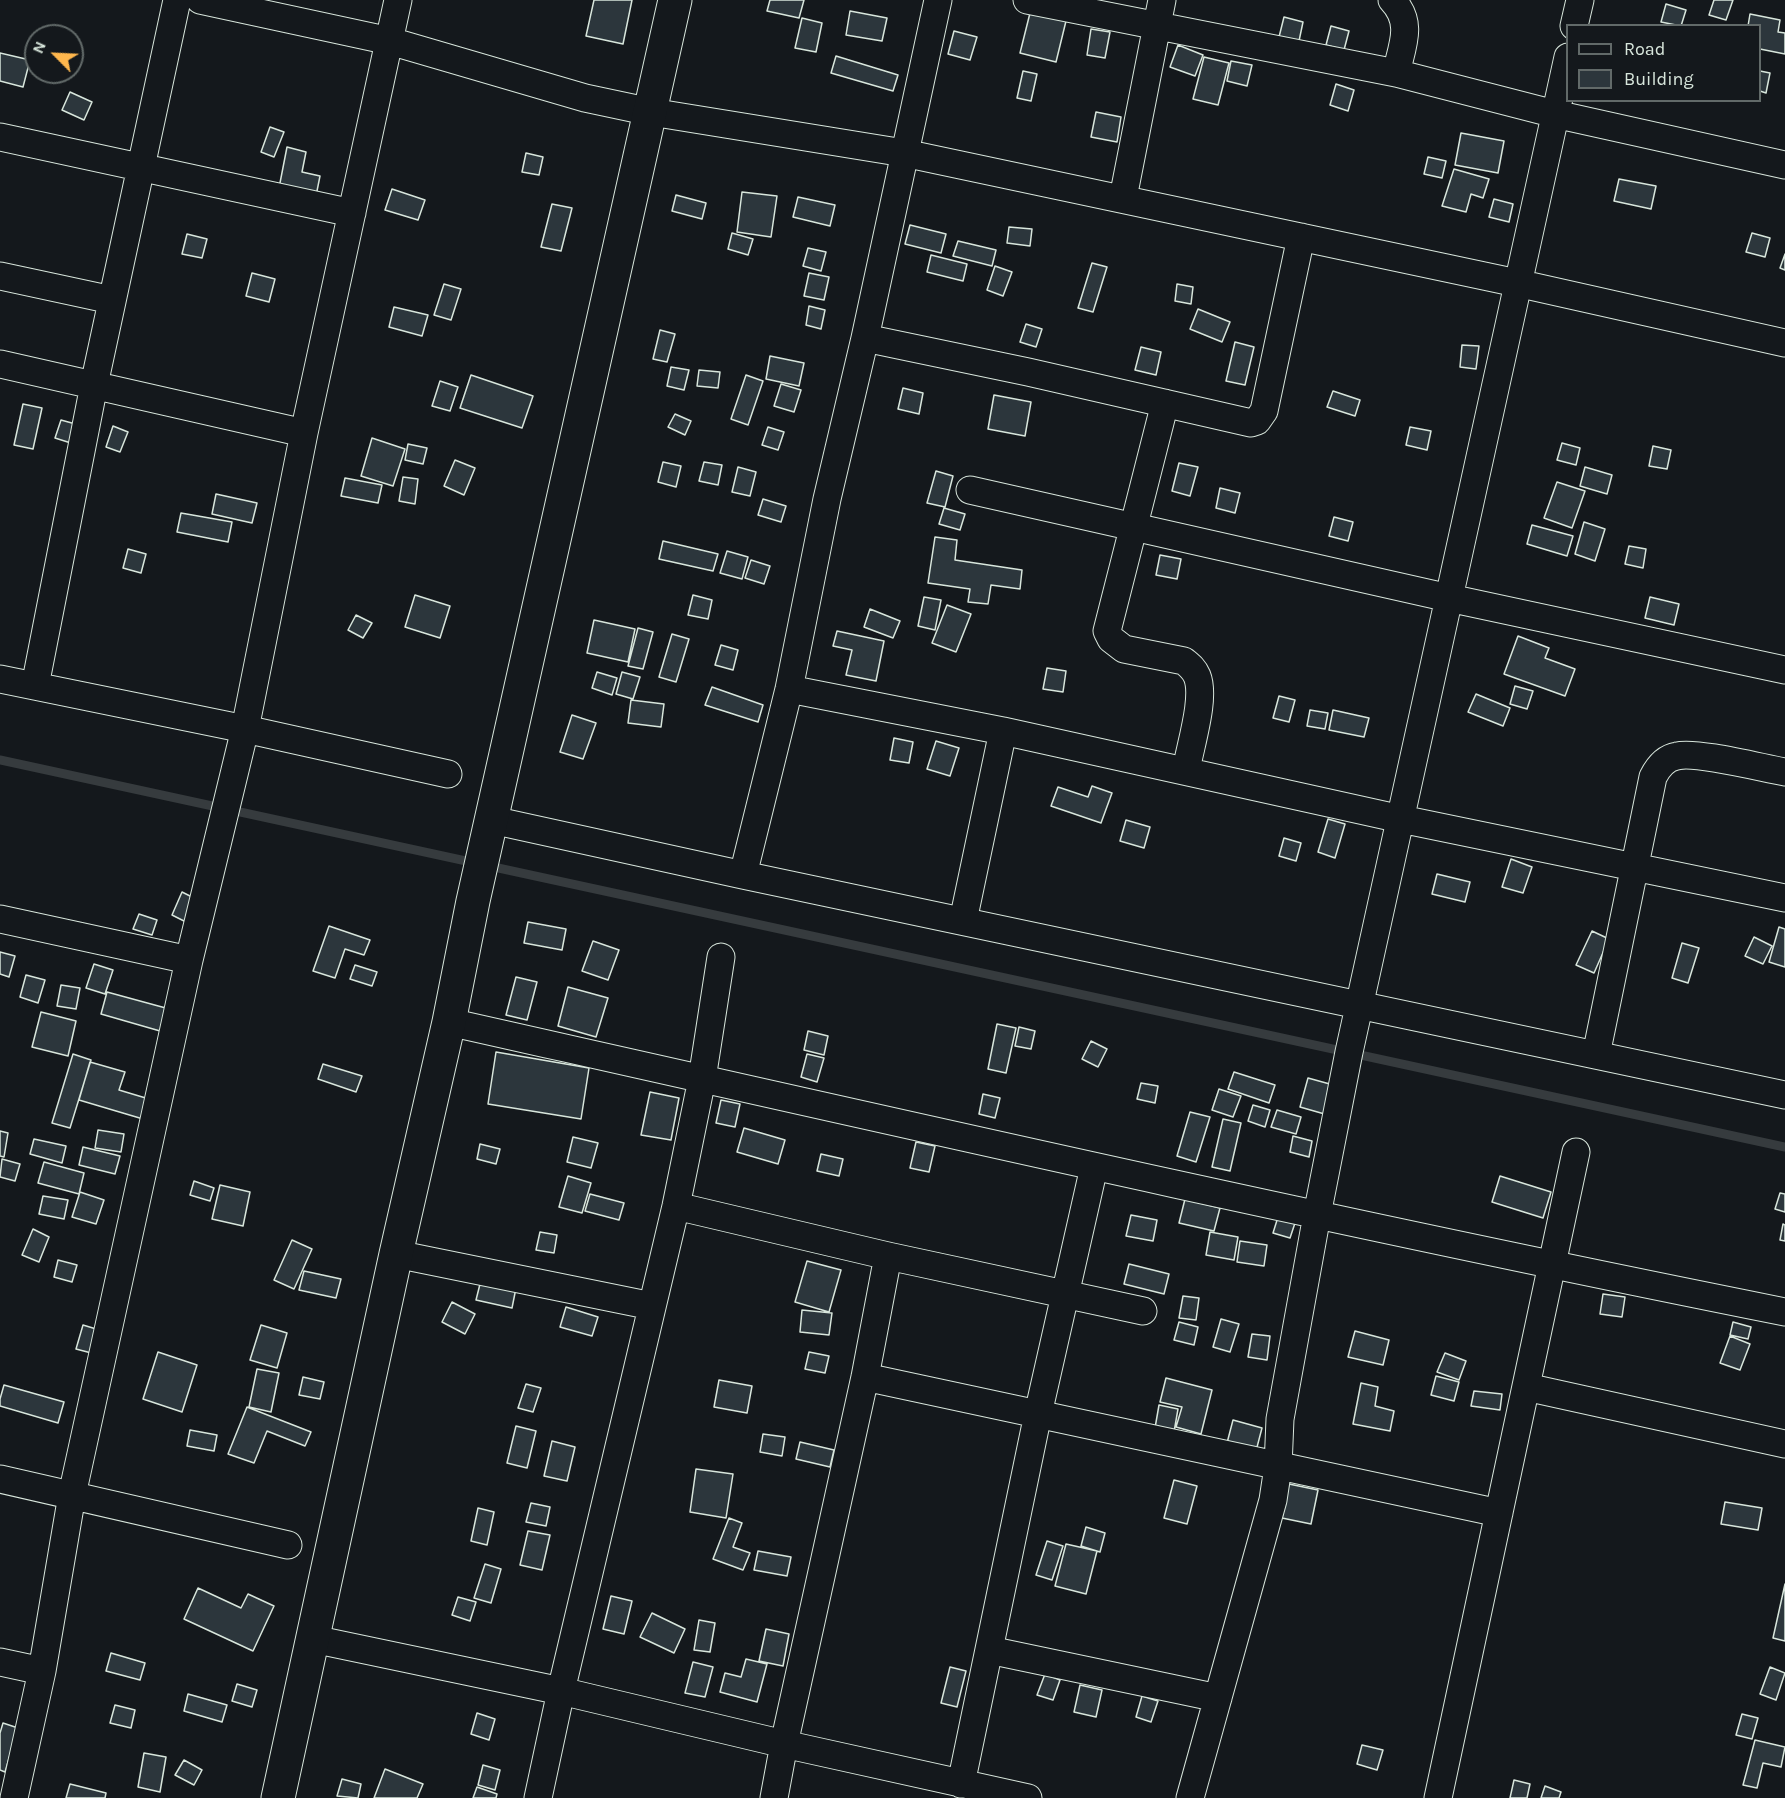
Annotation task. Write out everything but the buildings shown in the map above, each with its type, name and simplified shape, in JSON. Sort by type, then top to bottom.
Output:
[{"type":"main road","points":[[278,1798],[396,1254],[449,1022],[473,901],[675,0]]},
{"type":"street","points":[[35,686],[94,386],[177,0]]},
{"type":"street","points":[[200,0],[390,41],[585,98],[651,112],[904,153],[1123,198],[1785,343]]},
{"type":"street","points":[[14,1798],[42,1671],[72,1496],[189,960],[244,729],[304,433],[398,0]]},
{"type":"street","points":[[743,875],[789,688],[827,499],[865,338],[938,0]]},
{"type":"street","points":[[1027,0],[1159,13],[1555,114],[1785,165]]},
{"type":"street","points":[[1392,0],[1400,8],[1406,30],[1396,73]]},
{"type":"street","points":[[1574,24],[1580,0]]},
{"type":"street","points":[[1123,198],[1159,13]]},
{"type":"street","points":[[1190,1798],[1265,1532],[1278,1467],[1280,1419],[1317,1215],[1360,1004],[1566,66]]},
{"type":"street","points":[[0,137],[352,213]]},
{"type":"street","points":[[865,338],[1028,372],[1251,423],[1264,411],[1301,237]]},
{"type":"street","points":[[0,276],[112,300]]},
{"type":"street","points":[[0,364],[304,433]]},
{"type":"street","points":[[1165,403],[1107,631],[1111,639],[1124,649],[1184,661],[1192,667],[1198,677],[1199,704],[1186,771]]},
{"type":"street","points":[[970,490],[1449,598],[1785,670]]},
{"type":"street","points":[[0,679],[448,774]]},
{"type":"street","points":[[789,688],[1003,731],[1401,819],[1785,898]]},
{"type":"street","points":[[963,921],[1003,731]]},
{"type":"street","points":[[1596,1055],[1653,777],[1657,768],[1666,760],[1687,754],[1785,772]]},
{"type":"street","points":[[489,834],[743,875],[1785,1095]]},
{"type":"street","points":[[0,919],[189,960]]},
{"type":"street","points":[[538,1798],[561,1691],[676,1206],[702,1079],[721,957]]},
{"type":"street","points":[[449,1022],[1094,1167],[1553,1266],[1785,1312]]},
{"type":"street","points":[[1438,1798],[1576,1152]]},
{"type":"street","points":[[961,1784],[1038,1414],[1094,1167]]},
{"type":"street","points":[[676,1206],[888,1256],[1143,1311]]},
{"type":"street","points":[[396,1254],[652,1306]]},
{"type":"street","points":[[774,1798],[783,1744],[865,1377],[888,1256]]},
{"type":"street","points":[[865,1377],[1498,1513]]},
{"type":"street","points":[[1526,1387],[1785,1444]]},
{"type":"street","points":[[0,1479],[288,1545]]},
{"type":"street","points":[[313,1639],[561,1691],[783,1744],[1028,1798]]},
{"type":"street","points":[[989,1650],[1218,1698]]},
{"type":"street","points":[[0,1662],[42,1671]]},
{"type":"waterway","points":[[0,760],[1785,1147]]}]
